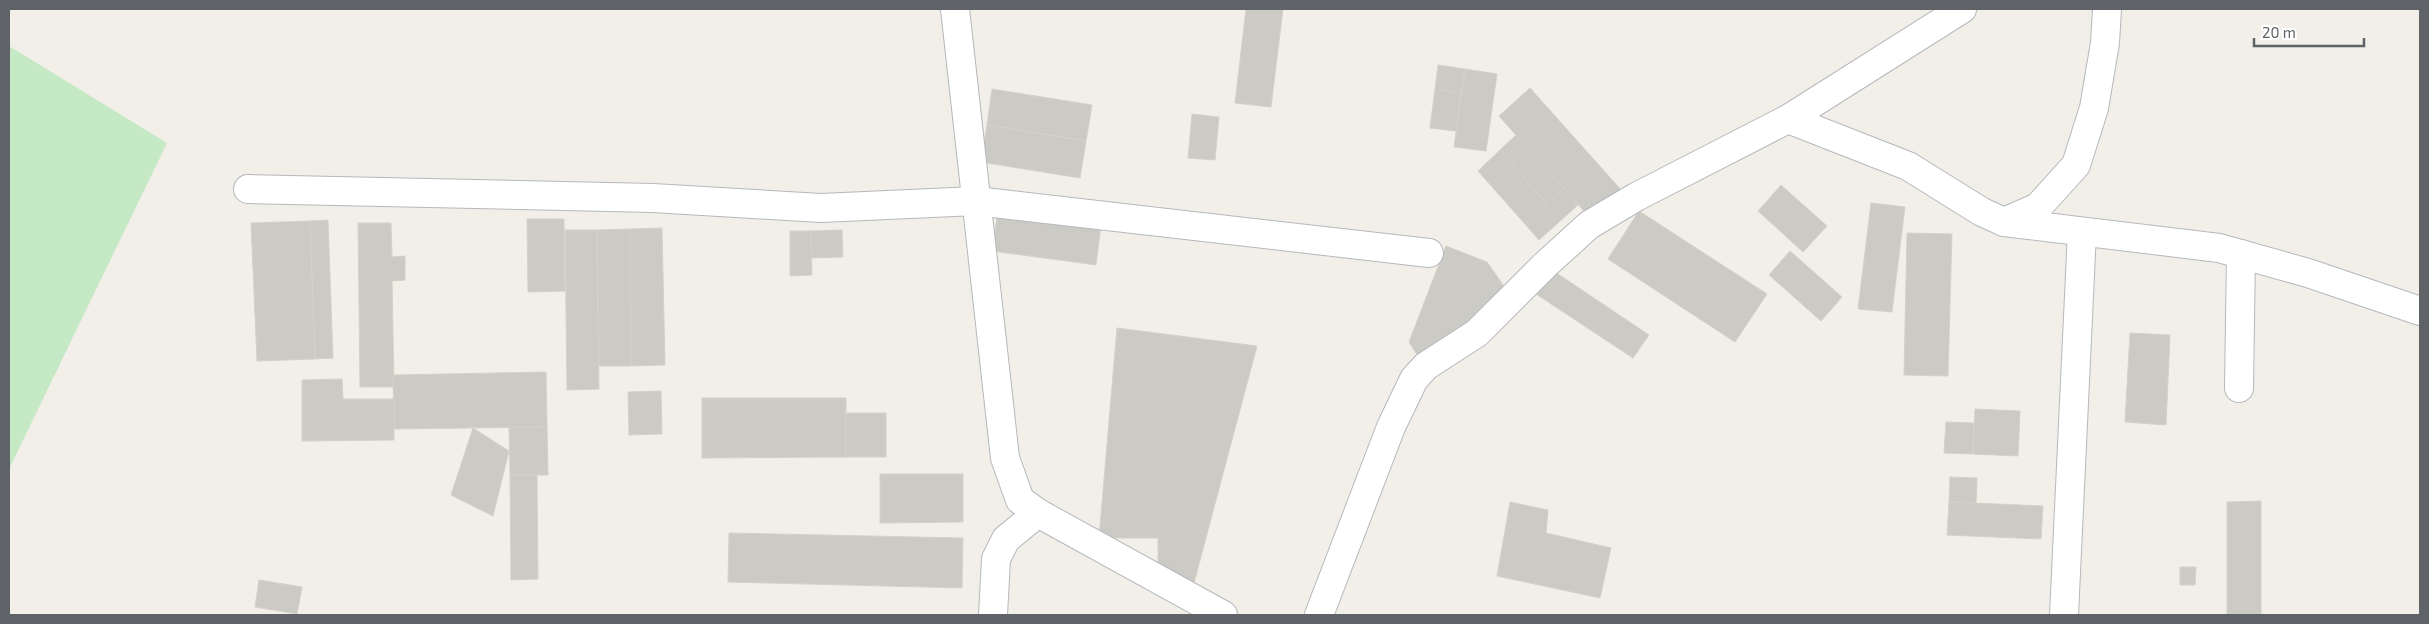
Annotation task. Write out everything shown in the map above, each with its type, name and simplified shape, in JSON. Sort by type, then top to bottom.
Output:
[{"type":"street","points":[[954,9],[1005,458],[1020,500],[1038,513],[1223,615]]},
{"type":"street","points":[[1319,615],[1390,427],[1414,379],[1426,366],[1476,333],[1589,225],[1636,197],[1788,119],[1962,9]]},
{"type":"street","points":[[2004,222],[2038,207],[2076,165],[2094,108],[2105,43],[2108,9]]},
{"type":"street","points":[[1788,119],[1908,166],[1982,212],[2004,222],[2219,248],[2308,273],[2420,311]]},
{"type":"street","points":[[248,189],[652,198],[821,208],[976,201],[1429,253]]},
{"type":"street","points":[[2064,615],[2082,232]]},
{"type":"street","points":[[2239,388],[2240,254]]},
{"type":"street","points":[[993,615],[996,559],[1006,539],[1038,513]]},
{"type":"green space","points":[[9,46],[167,143],[9,469]]},
{"type":"building","points":[[1246,9],[1283,9],[1271,107],[1235,103]]},
{"type":"building","points":[[1438,65],[1465,69],[1461,93],[1435,89]]},
{"type":"building","points":[[1465,69],[1497,74],[1486,151],[1454,147]]},
{"type":"building","points":[[1530,88],[1622,191],[1591,219],[1499,116]]},
{"type":"building","points":[[992,89],[1092,105],[1086,141],[987,125]]},
{"type":"building","points":[[1435,89],[1461,93],[1456,131],[1430,128]]},
{"type":"building","points":[[1192,114],[1219,117],[1215,160],[1188,158]]},
{"type":"building","points":[[987,125],[1086,141],[1080,178],[981,162]]},
{"type":"building","points":[[1516,135],[1564,188],[1547,204],[1500,150]]},
{"type":"building","points":[[1500,150],[1547,204],[1525,224],[1478,171]]},
{"type":"building","points":[[1781,185],[1827,226],[1803,252],[1758,211]]},
{"type":"building","points":[[1564,188],[1578,205],[1539,240],[1525,224]]},
{"type":"building","points":[[1871,203],[1905,207],[1892,312],[1858,309]]},
{"type":"building","points":[[998,211],[1101,225],[1096,265],[992,251]]},
{"type":"building","points":[[1639,211],[1767,294],[1735,342],[1608,259]]},
{"type":"building","points":[[527,219],[564,219],[565,291],[528,292]]},
{"type":"building","points":[[328,220],[333,358],[315,359],[310,221]]},
{"type":"building","points":[[310,221],[315,359],[257,361],[251,223]]},
{"type":"building","points":[[358,223],[391,223],[392,257],[405,256],[405,280],[392,281],[394,387],[360,387]]},
{"type":"building","points":[[662,228],[665,365],[631,366],[630,229]]},
{"type":"building","points":[[630,229],[631,366],[599,366],[597,230]]},
{"type":"building","points":[[565,230],[597,230],[599,389],[567,390]]},
{"type":"building","points":[[842,230],[843,257],[812,258],[811,231]]},
{"type":"building","points":[[790,231],[811,231],[812,275],[790,276]]},
{"type":"building","points":[[1907,233],[1952,234],[1948,376],[1904,375]]},
{"type":"building","points":[[1446,246],[1487,262],[1508,292],[1421,361],[1409,342]]},
{"type":"building","points":[[1790,251],[1842,297],[1821,321],[1769,275]]},
{"type":"building","points":[[1552,270],[1649,335],[1633,358],[1536,294]]},
{"type":"building","points":[[1117,328],[1257,346],[1194,583],[1158,573],[1158,538],[1099,538]]},
{"type":"building","points":[[2130,333],[2170,335],[2166,425],[2125,422]]},
{"type":"building","points":[[546,372],[547,427],[394,429],[393,375]]},
{"type":"building","points":[[342,379],[343,399],[394,399],[394,440],[302,441],[302,380]]},
{"type":"building","points":[[661,391],[662,434],[629,435],[628,392]]},
{"type":"building","points":[[702,398],[846,398],[846,457],[702,458]]},
{"type":"building","points":[[1975,409],[2020,411],[2018,456],[1973,454]]},
{"type":"building","points":[[846,413],[886,413],[886,457],[846,457]]},
{"type":"building","points":[[1946,422],[1974,423],[1973,454],[1944,453]]},
{"type":"building","points":[[509,427],[547,427],[548,475],[510,475]]},
{"type":"building","points":[[473,428],[509,451],[493,516],[451,495]]},
{"type":"building","points":[[880,474],[963,474],[963,522],[880,523]]},
{"type":"building","points":[[510,475],[537,475],[538,579],[511,580]]},
{"type":"building","points":[[1950,477],[1977,478],[1976,503],[1949,502]]},
{"type":"building","points":[[2261,501],[2261,615],[2227,615],[2227,502]]},
{"type":"building","points":[[1510,502],[1548,510],[1546,533],[1611,548],[1600,598],[1497,576]]},
{"type":"building","points":[[1949,502],[2043,506],[2041,539],[1947,535]]},
{"type":"building","points":[[729,533],[963,538],[962,588],[728,582]]},
{"type":"building","points":[[2180,567],[2196,567],[2195,585],[2180,585]]},
{"type":"building","points":[[259,580],[302,587],[297,614],[255,607]]}]
